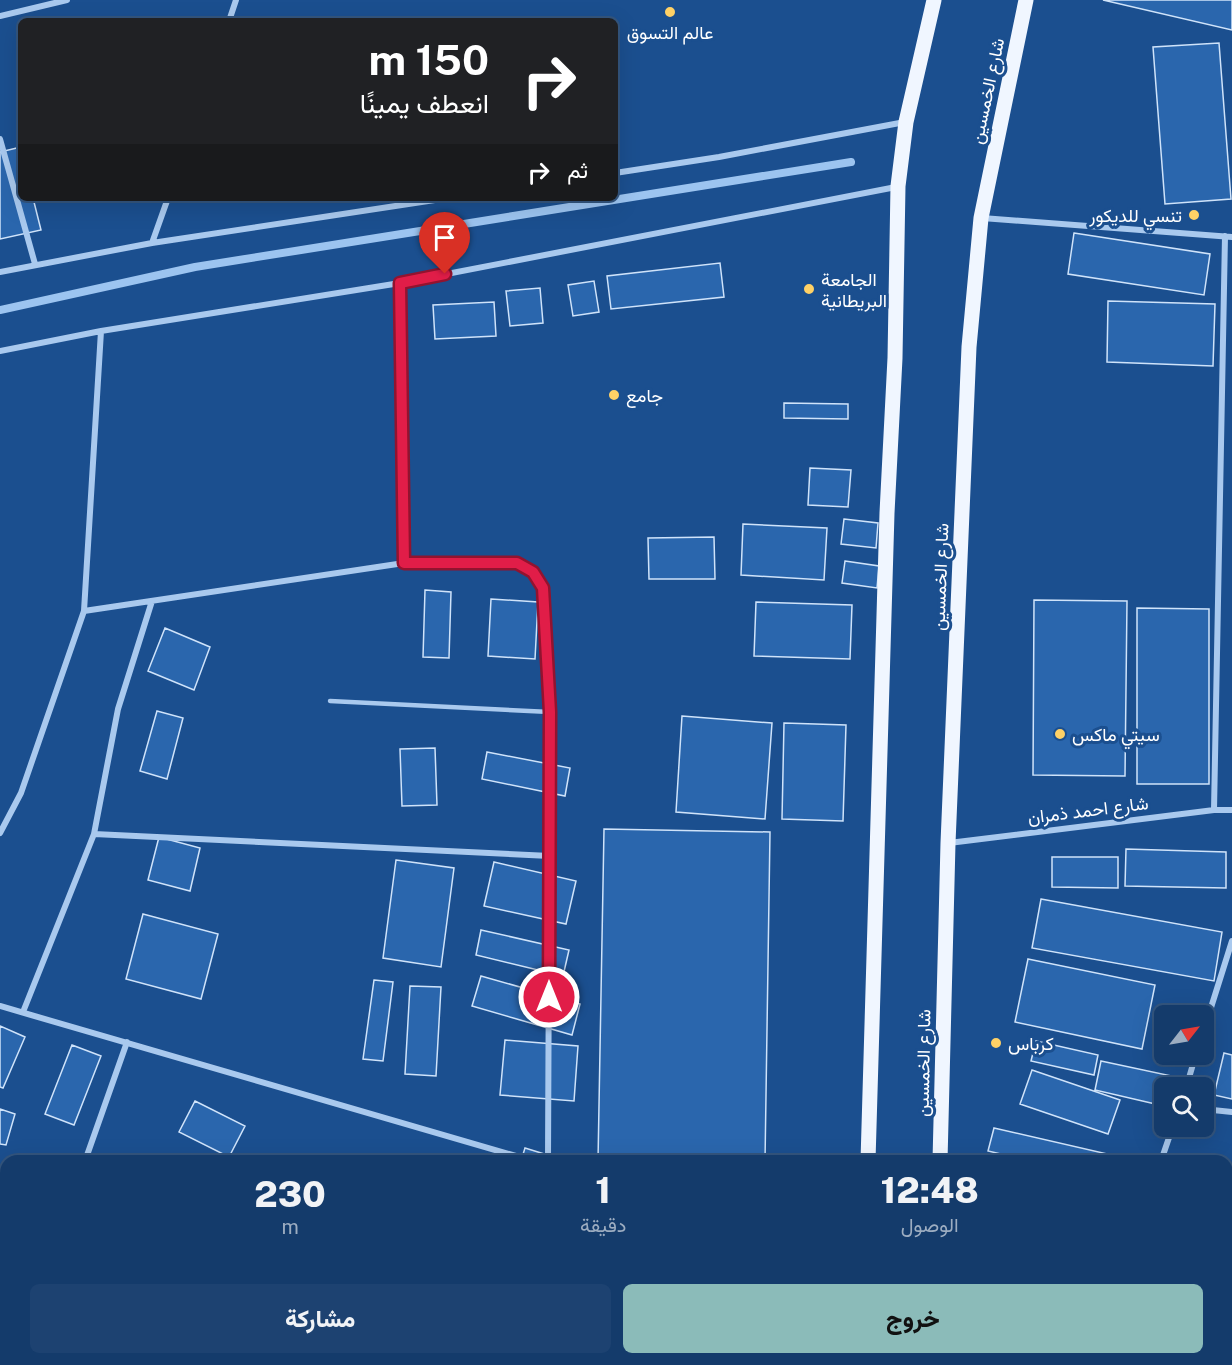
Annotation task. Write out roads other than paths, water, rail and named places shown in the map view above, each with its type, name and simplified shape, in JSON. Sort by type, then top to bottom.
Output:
[{"type":"main road","points":[[868,1155],[887,513],[895,358],[898,186],[906,122],[934,0]]},
{"type":"main road","name":"شارع الخمسين","points":[[940,1155],[948,843],[969,347],[981,218],[1026,0]]},
{"type":"street","points":[[0,16],[67,0]]},
{"type":"street","points":[[230,18],[236,0]]},
{"type":"street","points":[[618,172],[719,157],[906,122]]},
{"type":"street","points":[[0,139],[36,264]]},
{"type":"street","points":[[0,351],[101,331],[400,283],[898,186]]},
{"type":"street","points":[[152,243],[167,201]]},
{"type":"street","points":[[0,272],[152,243],[428,201]]},
{"type":"street","points":[[981,218],[1228,237],[1215,810]]},
{"type":"street","points":[[400,283],[404,563]]},
{"type":"street","points":[[0,833],[21,793],[84,611],[101,331]]},
{"type":"street","points":[[84,611],[404,563],[517,563],[533,572],[543,588],[550,712],[548,1155]]},
{"type":"street","points":[[23,1012],[94,834],[118,709],[152,601]]},
{"type":"street","name":"شارع احمد ذمران","points":[[948,843],[1215,810],[1232,810]]},
{"type":"street","points":[[94,834],[550,856]]},
{"type":"street","points":[[1212,1005],[1232,941]]},
{"type":"street","points":[[0,1006],[513,1155]]},
{"type":"street","points":[[87,1155],[128,1042]]},
{"type":"street","points":[[1214,1111],[1232,1113]]},
{"type":"street","points":[[1163,1155],[1169,1137]]},
{"type":"lane","points":[[330,701],[550,712]]},
{"type":"waterway","points":[[618,199],[851,162]]},
{"type":"waterway","points":[[0,310],[195,267],[607,201]]},
{"type":"place","name":"عالم التسوق","points":[[670,12]]},
{"type":"place","name":"تنسي للديكور","points":[[1194,215]]},
{"type":"place","name":"الجامعة البريطانية","points":[[809,289]]},
{"type":"place","name":"جامع","points":[[614,395]]},
{"type":"place","name":"سيتي ماكس","points":[[1060,734]]},
{"type":"place","name":"كرباس","points":[[996,1043]]}]
